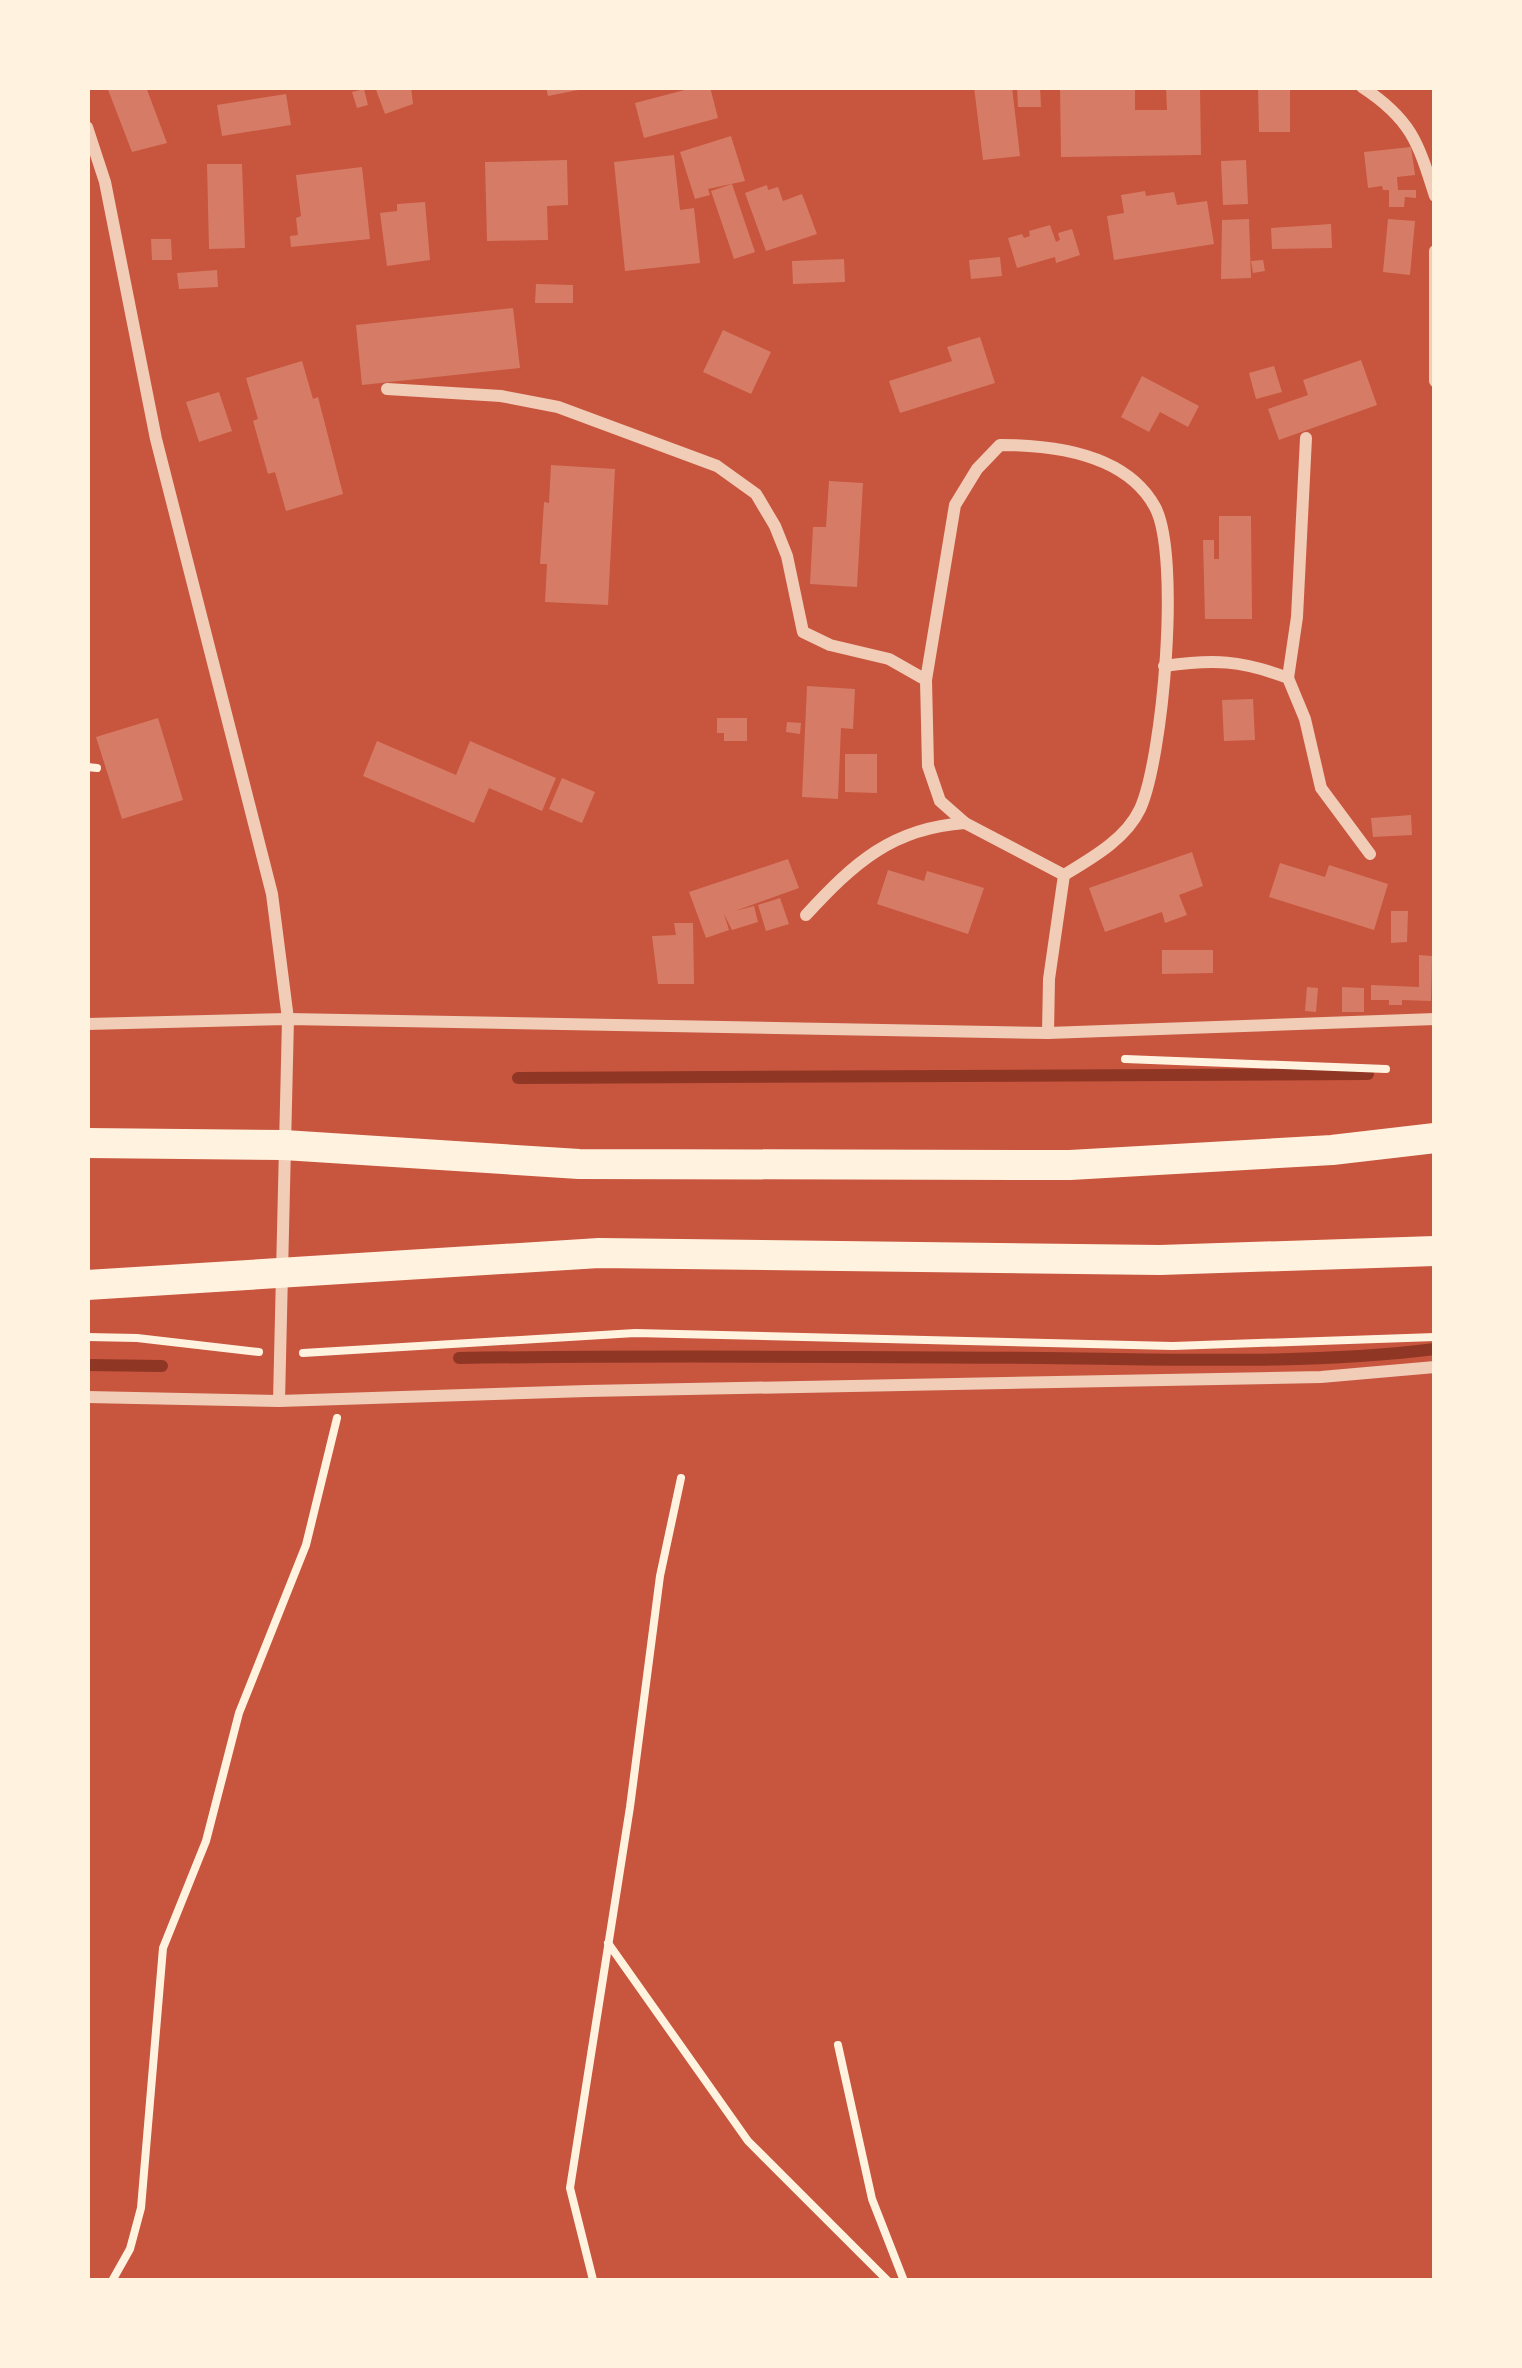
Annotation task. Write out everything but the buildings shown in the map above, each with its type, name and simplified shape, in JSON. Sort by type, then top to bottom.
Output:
[{"type":"main road","points":[[87,1142],[284,1145],[579,1164],[1070,1165],[1332,1150],[1435,1138]]},
{"type":"main road","points":[[87,1286],[599,1253],[1160,1260],[1435,1251]]},
{"type":"street","points":[[1362,87],[1393,107],[1417,136],[1435,196]]},
{"type":"street","points":[[87,127],[105,182],[156,440],[272,894],[288,1019],[278,1401]]},
{"type":"street","points":[[1435,251],[1435,382]]},
{"type":"street","points":[[387,389],[501,396],[558,407],[717,466],[756,494],[775,526],[787,556],[803,632],[830,645],[889,659],[926,680]]},
{"type":"street","points":[[1306,438],[1300,578],[1288,678],[1305,719],[1321,788],[1370,854]]},
{"type":"street","points":[[1048,1034],[1049,979],[1064,875],[1102,851],[1140,809],[1158,731],[1170,584],[1167,543],[1155,506],[1130,477],[1049,445],[1000,445],[977,469],[955,505],[926,680],[931,783],[940,801],[965,823],[1064,875]]},
{"type":"street","points":[[1164,665],[1216,659],[1255,665],[1288,678]]},
{"type":"street","points":[[806,915],[840,878],[900,836],[934,825],[965,823]]},
{"type":"street","points":[[87,1024],[288,1019],[1048,1034],[1435,1019]]},
{"type":"street","points":[[87,1397],[278,1401],[1322,1377],[1435,1367]]},
{"type":"path","points":[[87,1337],[278,1354],[635,1333],[1173,1346],[1435,1337]]},
{"type":"path","points":[[112,2281],[130,2249],[141,2208],[163,1948],[206,1840],[239,1713],[307,1545],[341,1399]]},
{"type":"path","points":[[593,2280],[570,2188],[660,1576],[681,1478]]},
{"type":"path","points":[[608,1943],[748,2141],[888,2281]]},
{"type":"path","points":[[838,2045],[872,2199],[904,2281]]},
{"type":"waterway","points":[[518,1078],[1368,1074]]},
{"type":"waterway","points":[[459,1358],[1239,1360],[1435,1349]]},
{"type":"waterway","points":[[87,1365],[162,1366]]}]
